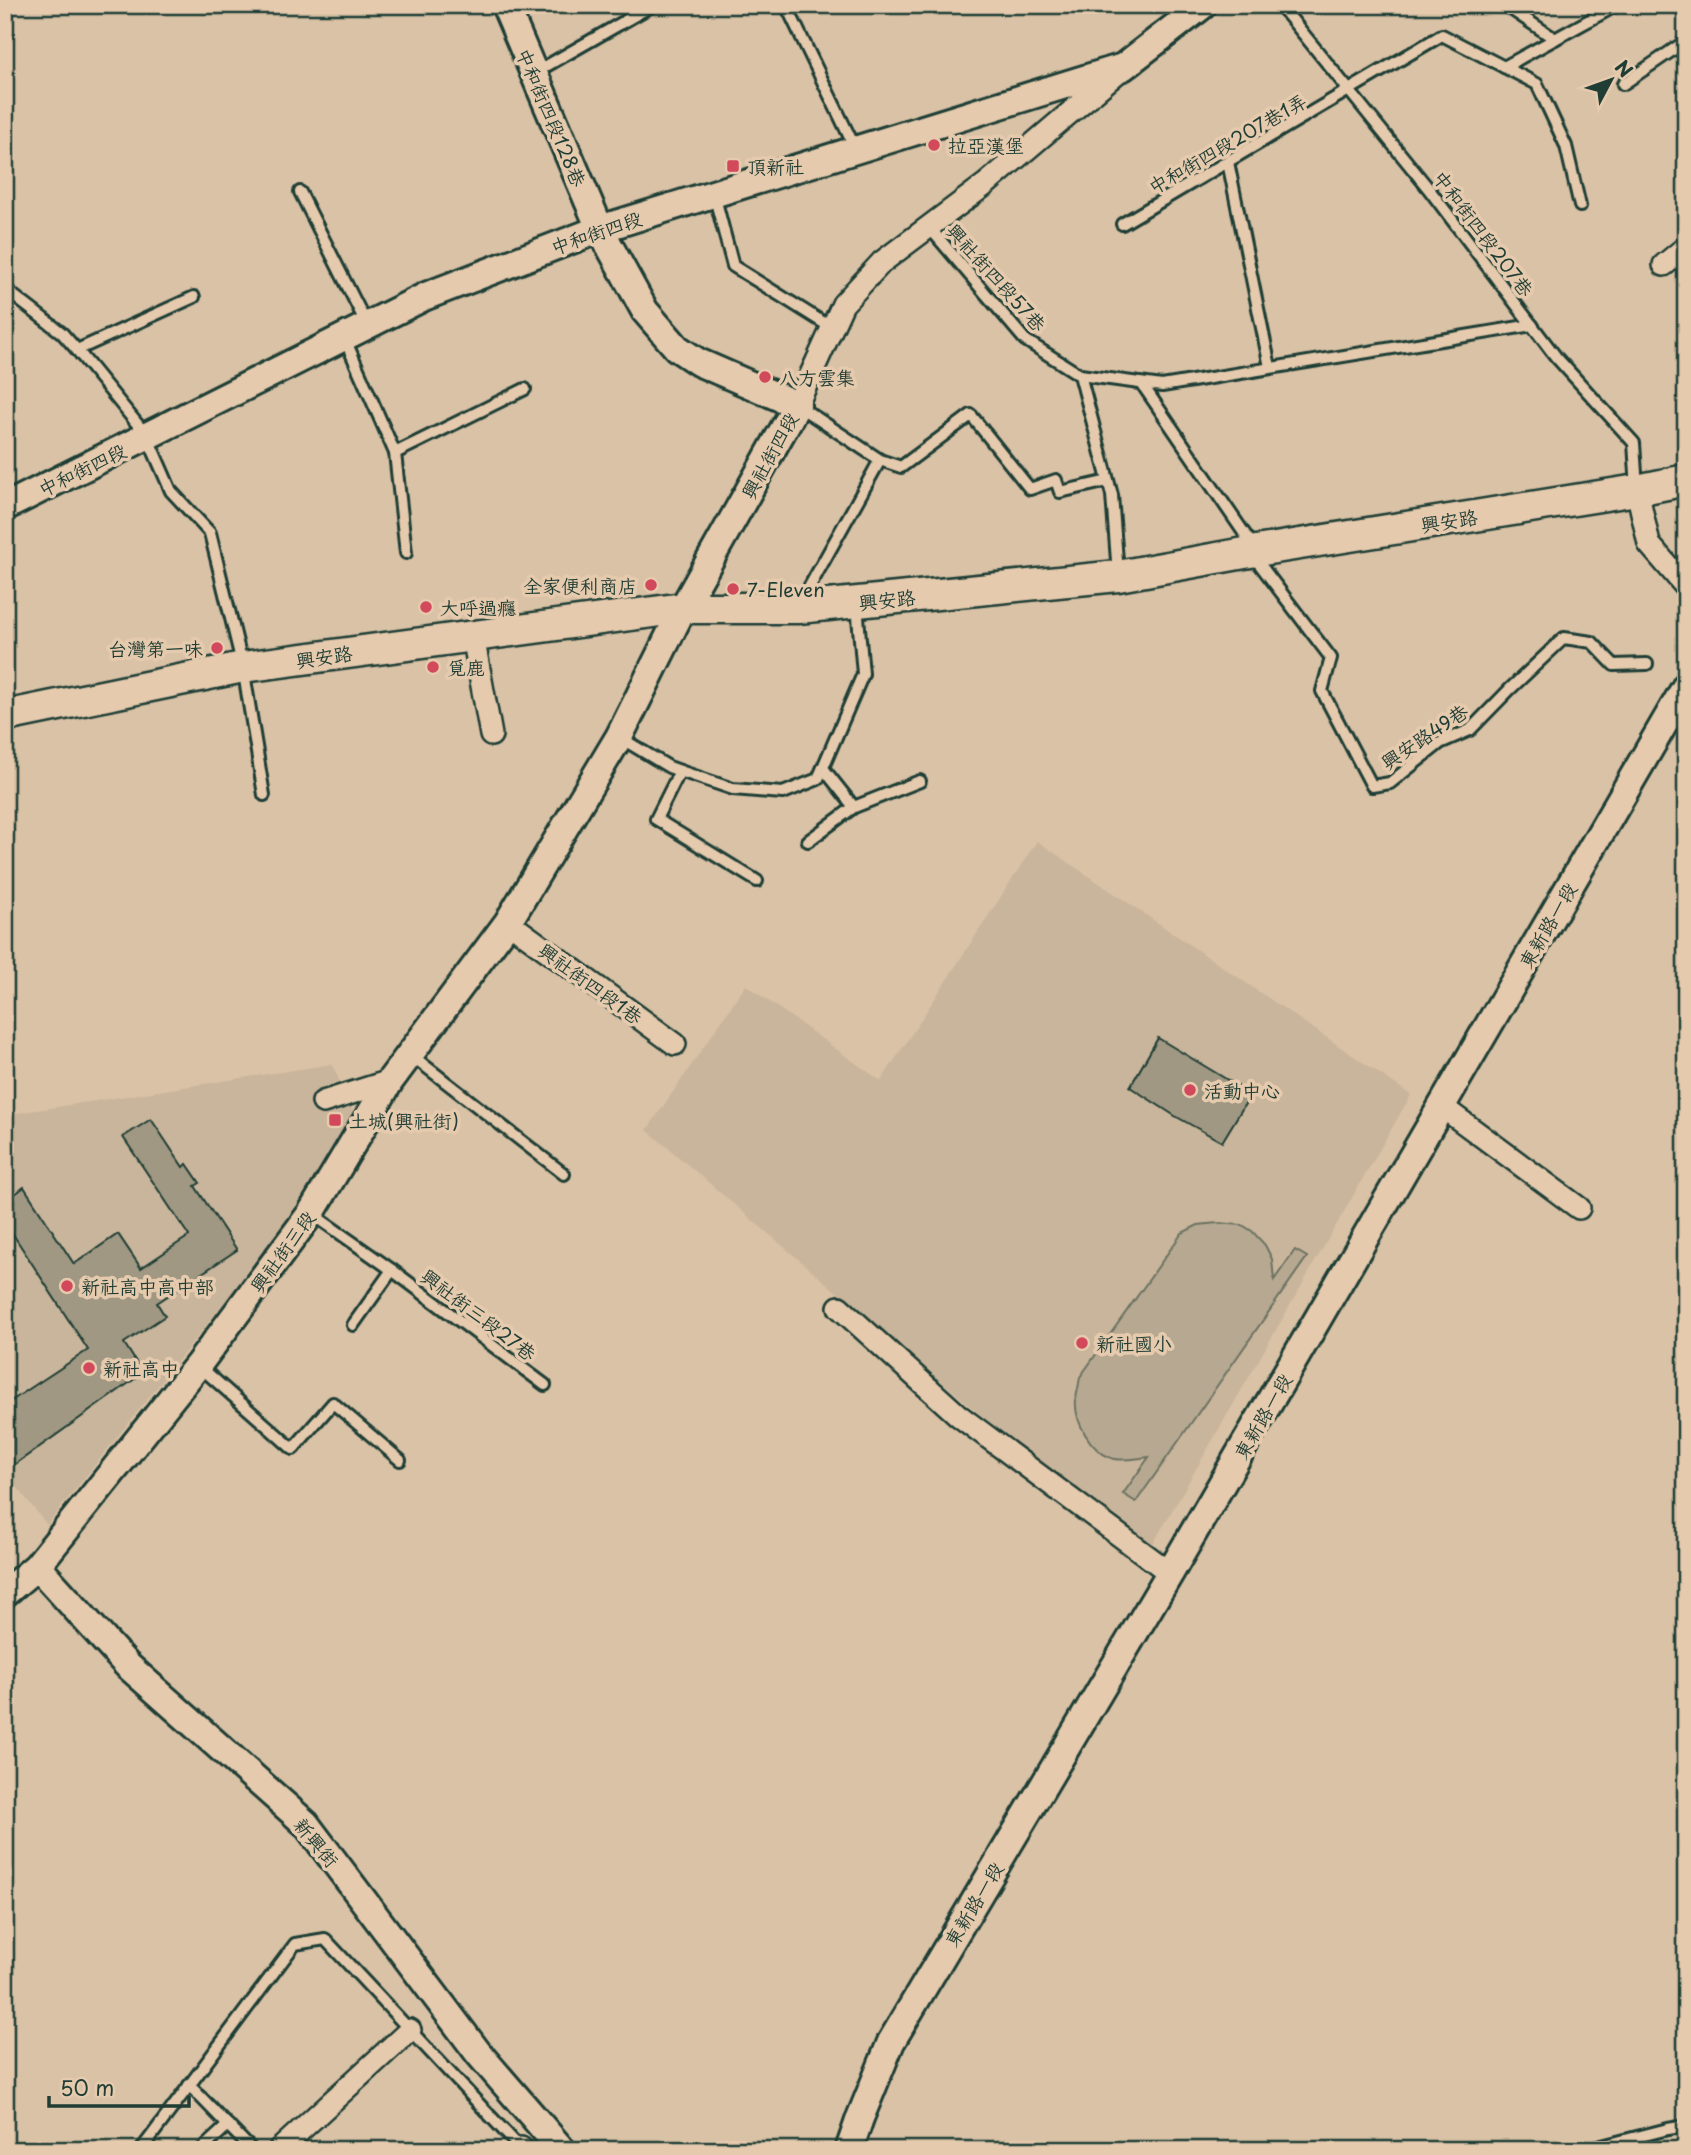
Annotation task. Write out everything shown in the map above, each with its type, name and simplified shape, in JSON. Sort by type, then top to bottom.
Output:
[{"type":"main road","name":"興安路","points":[[5,716],[243,667],[683,608],[797,608],[1118,576],[1253,551],[1686,480]]},
{"type":"street","name":"中和街四段128巷","points":[[505,5],[600,229],[645,311],[677,348],[698,362],[797,405]]},
{"type":"street","name":"中和街四段","points":[[5,507],[426,296],[600,229],[1123,67],[1202,5]]},
{"type":"street","name":"興社街四段","points":[[508,922],[619,737],[683,608],[797,405],[842,304],[882,262],[986,184],[1123,67]]},
{"type":"street","points":[[1664,265],[1686,247]]},
{"type":"street","points":[[1637,490],[1648,544],[1686,587]]},
{"type":"street","points":[[472,636],[491,736]]},
{"type":"street","name":"東新路一段","points":[[849,2150],[891,2042],[1170,1573],[1686,686]]},
{"type":"street","name":"興社街四段1巷","points":[[508,922],[674,1044]]},
{"type":"street","name":"興社街三段","points":[[5,1594],[37,1566],[198,1365],[311,1213],[390,1081],[508,922]]},
{"type":"street","points":[[323,1102],[390,1081]]},
{"type":"street","points":[[1441,1107],[1579,1208]]},
{"type":"street","points":[[839,1307],[958,1415],[1170,1573]]},
{"type":"street","name":"新興街","points":[[37,1566],[127,1665],[306,1824],[478,2054],[562,2150]]},
{"type":"street","points":[[279,2150],[410,2030]]},
{"type":"lane","points":[[534,73],[653,5]]},
{"type":"lane","points":[[786,5],[856,150]]},
{"type":"lane","name":"中和街四段207巷","points":[[1280,5],[1428,188],[1556,358],[1634,443],[1637,490]]},
{"type":"lane","points":[[1505,5],[1555,39]]},
{"type":"lane","points":[[1504,67],[1616,5]]},
{"type":"lane","name":"中和街四段207巷1弄","points":[[1122,224],[1442,36],[1504,67]]},
{"type":"lane","points":[[1623,84],[1686,41]]},
{"type":"lane","points":[[1504,67],[1537,85],[1566,146],[1580,206]]},
{"type":"lane","points":[[1228,162],[1270,367]]},
{"type":"lane","points":[[300,192],[368,325]]},
{"type":"lane","points":[[714,194],[733,266],[832,328]]},
{"type":"lane","name":"興社街四段57巷","points":[[929,227],[1025,340],[1080,375]]},
{"type":"lane","points":[[5,289],[62,333],[77,350],[147,436],[172,491],[210,533],[243,667],[264,795]]},
{"type":"lane","points":[[77,350],[194,297]]},
{"type":"lane","points":[[1118,576],[1112,495],[1080,375],[1162,386],[1532,325]]},
{"type":"lane","points":[[344,337],[395,453],[406,553]]},
{"type":"lane","points":[[1142,384],[1253,551]]},
{"type":"lane","points":[[395,453],[525,389]]},
{"type":"lane","points":[[797,405],[880,460],[901,467],[971,415],[1030,489],[1056,480],[1060,492],[1108,481]]},
{"type":"lane","points":[[797,608],[880,460]]},
{"type":"lane","name":"興安路49巷","points":[[1253,551],[1331,658],[1322,691],[1372,786],[1390,783],[1440,743],[1470,730],[1564,638],[1591,642],[1614,665],[1647,664]]},
{"type":"lane","points":[[619,737],[669,767],[733,789],[783,793],[818,779],[863,674],[856,602]]},
{"type":"lane","points":[[823,768],[854,807]]},
{"type":"lane","points":[[680,771],[656,819],[757,881]]},
{"type":"lane","points":[[808,841],[854,807],[920,781]]},
{"type":"lane","points":[[411,1055],[564,1174]]},
{"type":"lane","name":"興社街三段27巷","points":[[311,1213],[545,1385]]},
{"type":"lane","name":"興社街三段27巷","points":[[353,1325],[392,1270]]},
{"type":"lane","points":[[198,1365],[293,1449],[333,1403],[400,1460]]},
{"type":"lane","points":[[141,2150],[295,1944],[325,1939],[521,2149]]},
{"type":"lane","points":[[189,2085],[252,2150]]},
{"type":"lane","points":[[201,2150],[228,2125]]},
{"type":"lane","points":[[1586,2150],[1686,2126]]},
{"type":"shaded area","name":"新社國小","points":[[1037,841],[1411,1095],[1146,1556],[647,1130],[746,985],[881,1081]]},
{"type":"shaded area","name":"新社高中","points":[[332,1064],[356,1118],[256,1263],[47,1525],[5,1472],[5,1115]]},
{"type":"shaded area","points":[[1198,1225],[1242,1225],[1252,1231],[1265,1245],[1272,1259],[1274,1280],[1295,1250],[1307,1257],[1136,1502],[1123,1494],[1149,1457],[1125,1460],[1111,1458],[1090,1442],[1076,1408],[1080,1377],[1182,1233]]},
{"type":"building","name":"活動中心","points":[[1158,1038],[1251,1094],[1222,1142],[1130,1087]]},
{"type":"building","points":[[151,1119],[183,1167],[187,1164],[200,1183],[195,1186],[237,1250],[157,1303],[165,1316],[124,1343],[143,1373],[14,1465],[5,1452],[5,1405],[88,1350],[5,1222],[5,1202],[24,1187],[74,1264],[118,1234],[141,1268],[189,1236],[123,1137]]},
{"type":"place","name":"拉亞漢堡","points":[[934,145]]},
{"type":"place","name":"頂新社","points":[[733,166]]},
{"type":"place","name":"八方雲集","points":[[765,377]]},
{"type":"place","name":"全家便利商店","points":[[651,585]]},
{"type":"place","name":"7-Eleven","points":[[733,589]]},
{"type":"place","name":"大呼過癮","points":[[426,607]]},
{"type":"place","name":"台灣第一味","points":[[217,648]]},
{"type":"place","name":"覓鹿","points":[[433,667]]},
{"type":"place","name":"活動中心","points":[[1190,1090]]},
{"type":"place","name":"土城(興社街)","points":[[335,1120]]},
{"type":"place","name":"新社高中高中部","points":[[67,1286]]},
{"type":"place","name":"新社國小","points":[[1082,1343]]},
{"type":"place","name":"新社高中","points":[[89,1368]]}]
